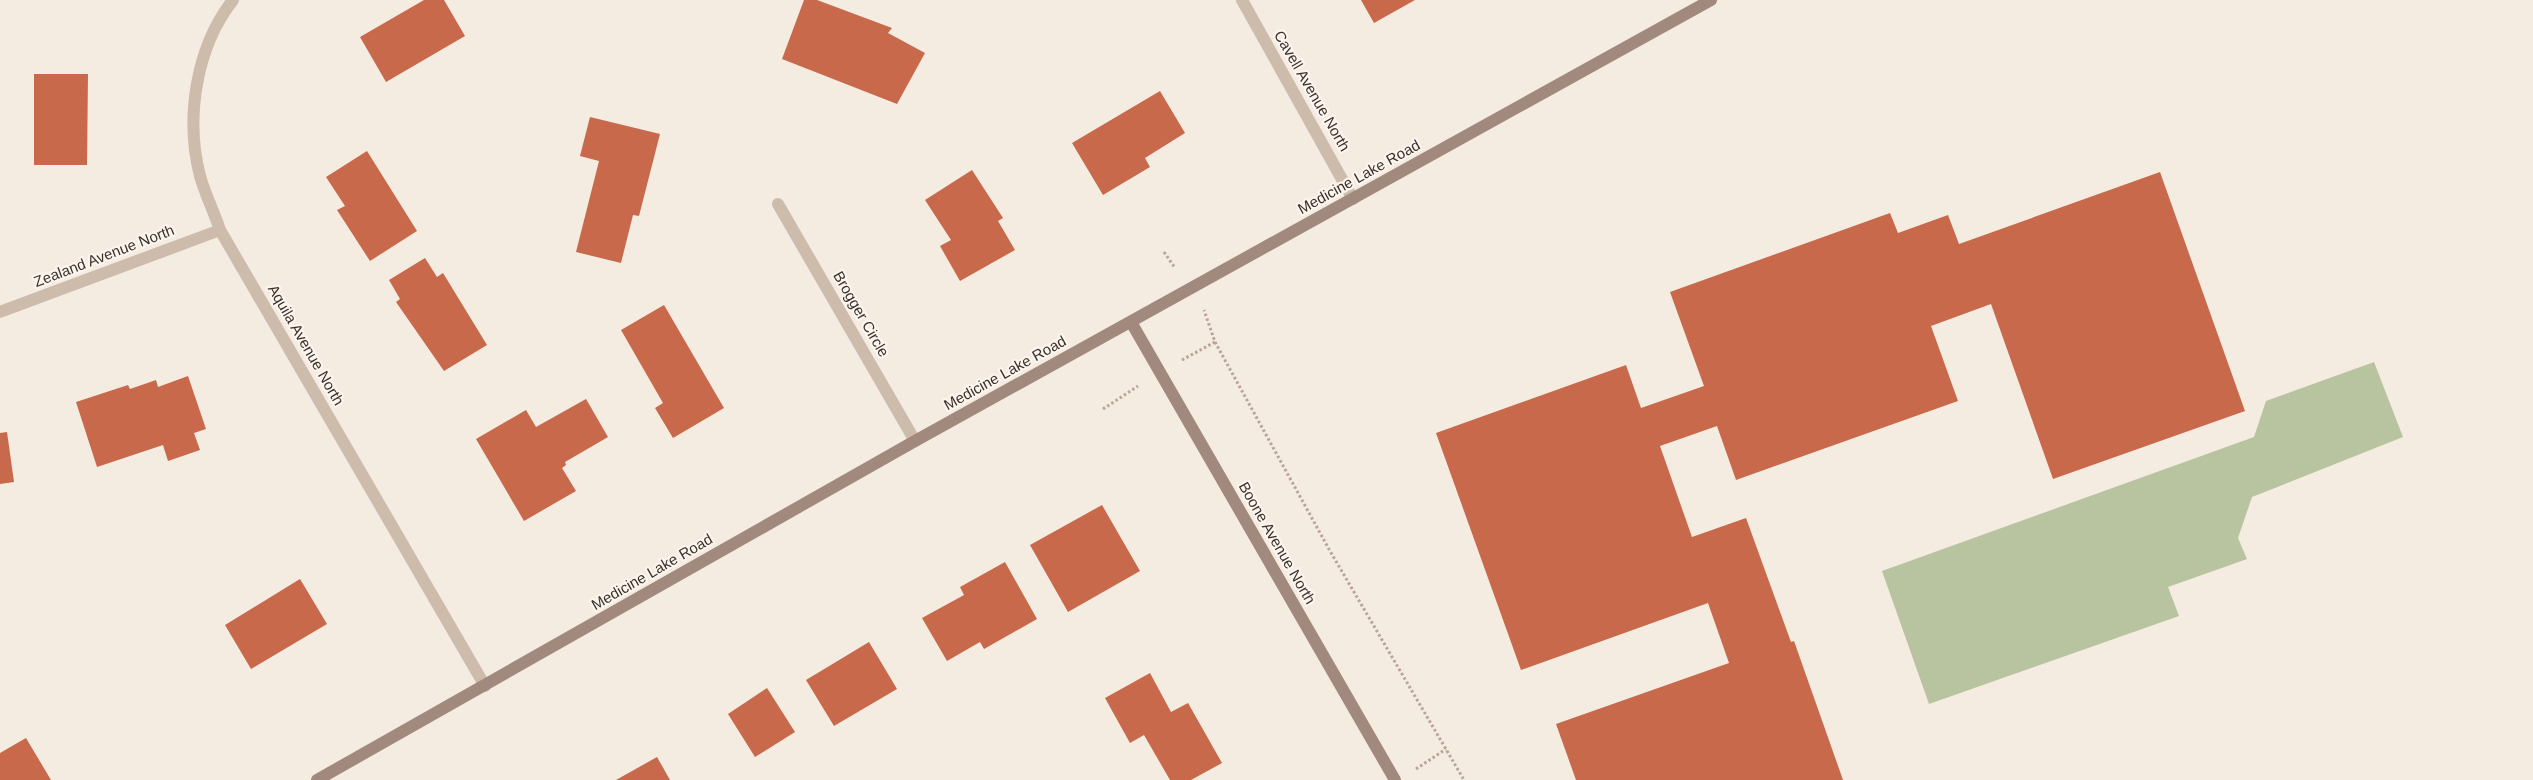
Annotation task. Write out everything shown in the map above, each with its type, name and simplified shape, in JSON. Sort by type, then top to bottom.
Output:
[{"type":"street","name":"Aquila Avenue North","points":[[233,0],[224,11],[201,62],[193,120],[200,175],[220,230],[485,686]]},
{"type":"street","name":"Cavell Avenue North","points":[[1242,0],[1353,199]]},
{"type":"street","name":"Medicine Lake Road","points":[[317,780],[915,440],[1711,0]]},
{"type":"street","name":"Brogger Circle","points":[[778,204],[915,440]]},
{"type":"street","name":"Zealand Avenue North","points":[[0,312],[220,230]]},
{"type":"street","name":"Boone Avenue North","points":[[1131,322],[1395,780]]},
{"type":"path","points":[[1164,252],[1203,307],[1215,342],[1330,551],[1464,780]]},
{"type":"path","points":[[1103,409],[1160,372],[1215,342]]},
{"type":"path","points":[[1414,770],[1446,749]]},
{"type":"green space","points":[[2374,362],[2403,437],[2252,497],[2238,538],[2247,559],[2168,587],[2179,616],[1929,704],[1882,571],[2254,437],[2266,401]]},
{"type":"building","points":[[424,0],[444,0],[465,36],[386,82],[360,37]]},
{"type":"building","points":[[804,0],[817,0],[892,28],[888,33],[925,53],[897,104],[782,59]]},
{"type":"building","points":[[1361,0],[1415,0],[1374,23]]},
{"type":"building","points":[[34,74],[88,74],[87,165],[34,165]]},
{"type":"building","points":[[1160,91],[1185,133],[1145,158],[1150,167],[1103,195],[1072,143]]},
{"type":"building","points":[[590,117],[660,134],[639,216],[633,215],[621,263],[576,252],[599,161],[580,156]]},
{"type":"building","points":[[367,151],[417,231],[370,261],[337,210],[345,206],[326,177]]},
{"type":"building","points":[[972,170],[1003,218],[998,221],[1015,250],[960,281],[940,246],[951,240],[925,200]]},
{"type":"building","points":[[2160,172],[2245,411],[2053,479],[1991,304],[1931,326],[1958,401],[1736,480],[1717,426],[1660,446],[1692,537],[1746,518],[1791,642],[1794,641],[1843,780],[1576,780],[1556,724],[1729,663],[1708,603],[1521,670],[1436,433],[1626,365],[1641,408],[1704,386],[1670,292],[1890,213],[1898,233],[1948,215],[1959,244]]},
{"type":"building","points":[[425,258],[437,277],[443,273],[487,345],[444,371],[396,302],[400,299],[389,280]]},
{"type":"building","points":[[664,305],[724,408],[673,438],[655,408],[663,403],[621,330]]},
{"type":"building","points":[[188,376],[206,429],[194,433],[200,450],[168,461],[163,445],[97,467],[76,402],[128,385],[130,389],[156,380],[158,387]]},
{"type":"building","points":[[586,399],[608,437],[565,462],[566,465],[562,468],[576,491],[524,521],[476,439],[526,410],[536,427]]},
{"type":"building","points":[[7,432],[14,482],[0,484],[0,433]]},
{"type":"building","points":[[1102,505],[1140,571],[1068,612],[1030,545]]},
{"type":"building","points":[[1005,562],[1037,619],[984,649],[980,642],[947,661],[922,618],[964,595],[960,587]]},
{"type":"building","points":[[300,579],[327,624],[251,669],[225,625]]},
{"type":"building","points":[[869,642],[897,689],[834,726],[806,680]]},
{"type":"building","points":[[1150,673],[1171,712],[1188,703],[1222,763],[1191,780],[1170,780],[1144,735],[1130,743],[1105,698]]},
{"type":"building","points":[[767,688],[795,732],[755,757],[728,714]]},
{"type":"building","points":[[26,738],[51,780],[0,780],[0,753]]},
{"type":"building","points":[[657,757],[670,780],[616,780]]}]
